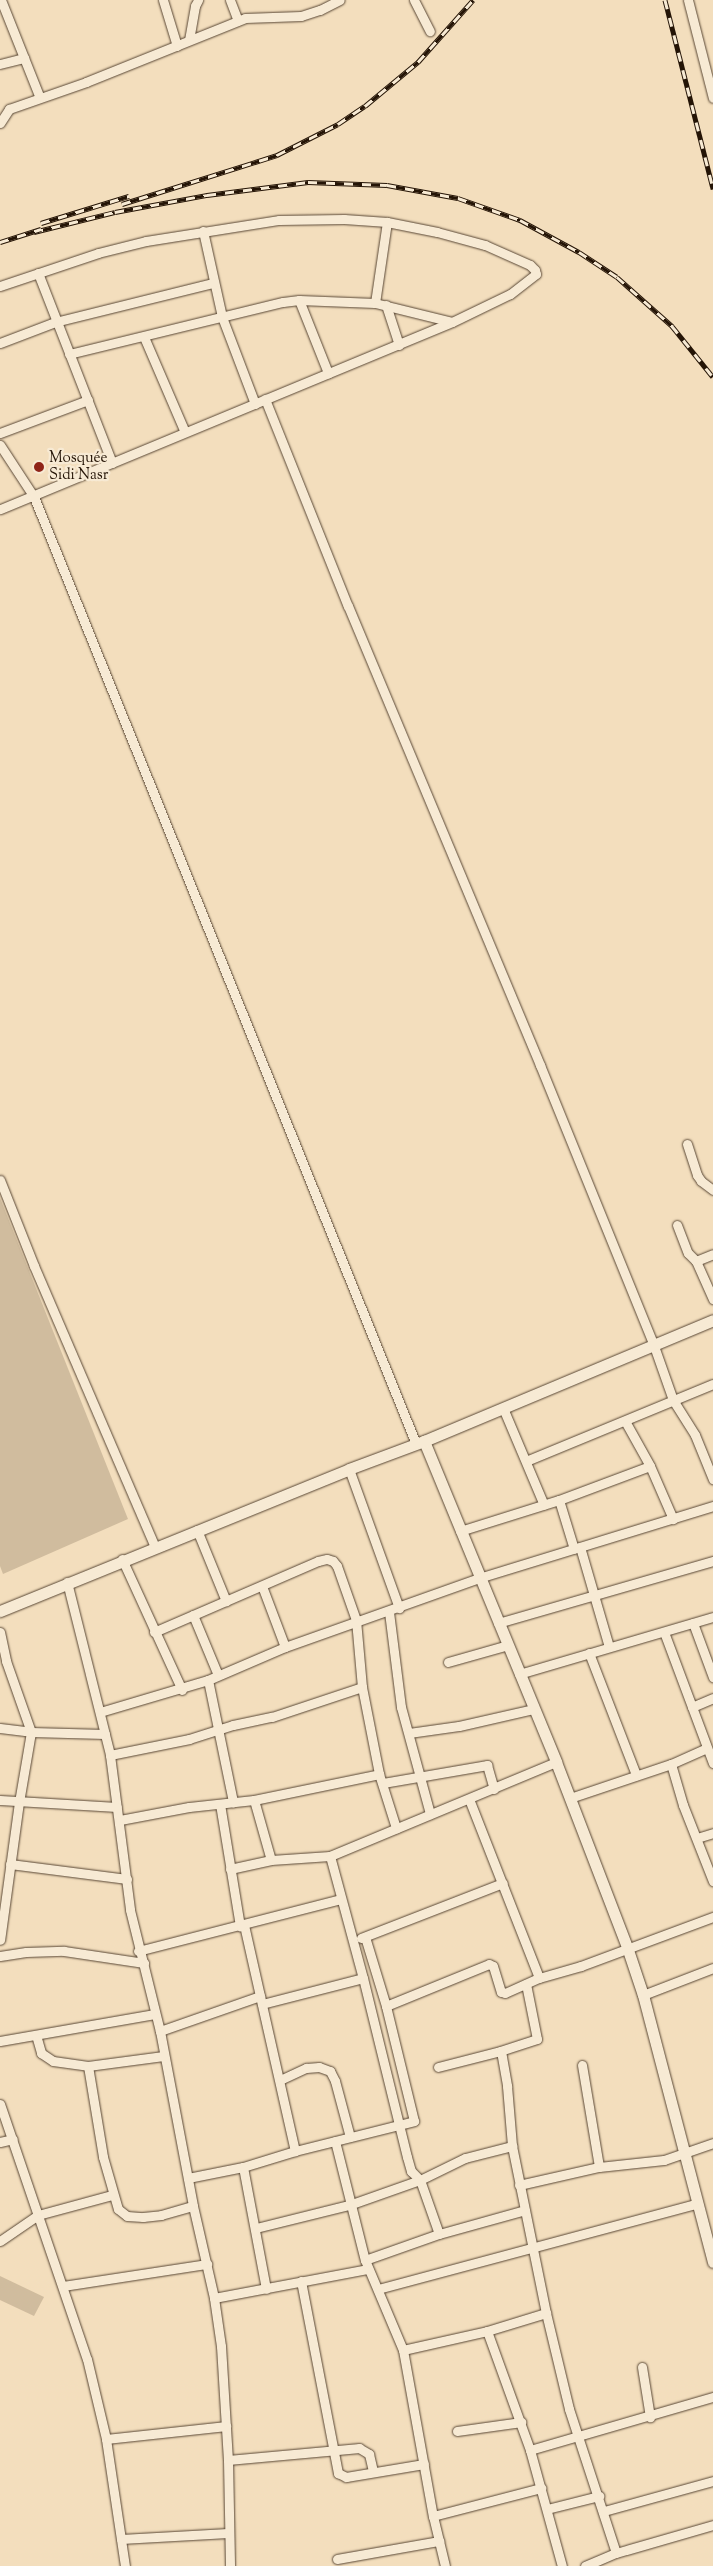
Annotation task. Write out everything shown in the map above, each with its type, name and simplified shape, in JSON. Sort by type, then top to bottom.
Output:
[{"type":"street","points":[[1,0],[40,98]]},
{"type":"street","points":[[163,0],[177,46]]},
{"type":"street","points":[[189,40],[195,6],[198,0]]},
{"type":"street","points":[[230,0],[238,21]]},
{"type":"street","points":[[0,123],[10,109],[177,46],[245,18],[301,16],[320,10],[340,0]]},
{"type":"street","points":[[414,0],[430,31]]},
{"type":"street","points":[[688,0],[711,80],[713,98]]},
{"type":"street","points":[[0,64],[24,58]]},
{"type":"street","points":[[0,286],[127,246],[203,231],[279,220],[344,219],[387,222],[485,245],[535,270],[533,277],[510,294],[452,322],[185,432],[34,497],[0,509]]},
{"type":"street","points":[[375,303],[387,222]]},
{"type":"street","points":[[203,231],[222,317],[255,404]]},
{"type":"street","points":[[38,273],[55,322],[112,463]]},
{"type":"street","points":[[0,343],[55,322],[213,283]]},
{"type":"street","points":[[69,354],[300,300],[375,303],[452,322]]},
{"type":"street","points":[[300,300],[328,373]]},
{"type":"street","points":[[386,305],[399,345]]},
{"type":"street","points":[[144,337],[185,432]]},
{"type":"street","points":[[265,399],[348,606],[654,1346],[673,1400],[695,1435],[711,1466],[713,1479]]},
{"type":"street","points":[[0,433],[88,400]]},
{"type":"street","points":[[0,446],[34,497],[420,1442],[460,1531],[556,1762],[628,1950],[643,1995],[713,2262]]},
{"type":"street","points":[[687,1144],[697,1175],[701,1181],[713,1190]]},
{"type":"street","points":[[0,1180],[34,1266],[155,1547]]},
{"type":"street","points":[[677,1225],[688,1253],[696,1261],[713,1299]]},
{"type":"street","points":[[696,1261],[713,1254]]},
{"type":"street","points":[[0,1610],[122,1559],[420,1442],[713,1320]]},
{"type":"street","points":[[526,1461],[713,1384]]},
{"type":"street","points":[[502,1408],[544,1505]]},
{"type":"street","points":[[625,1421],[650,1466],[673,1520]]},
{"type":"street","points":[[460,1531],[559,1500],[650,1466]]},
{"type":"street","points":[[349,1469],[399,1608]]},
{"type":"street","points":[[559,1500],[594,1596],[609,1647]]},
{"type":"street","points":[[100,1712],[182,1690],[356,1620],[389,1612],[479,1578],[673,1520],[713,1506]]},
{"type":"street","points":[[196,1530],[226,1602]]},
{"type":"street","points":[[122,1559],[182,1690]]},
{"type":"street","points":[[154,1632],[318,1561],[334,1560],[356,1620],[362,1687],[379,1774],[396,1828]]},
{"type":"street","points":[[498,1623],[713,1561]]},
{"type":"street","points":[[67,1582],[110,1755],[120,1820],[130,1910],[138,1951],[144,1963],[160,2031],[163,2056],[193,2206],[214,2298],[221,2346],[226,2426],[230,2566]]},
{"type":"street","points":[[262,1586],[285,1647]]},
{"type":"street","points":[[389,1612],[401,1706],[418,1776],[430,1814]]},
{"type":"street","points":[[193,1615],[218,1676]]},
{"type":"street","points":[[519,1674],[713,1617]]},
{"type":"street","points":[[693,1624],[713,1677]]},
{"type":"street","points":[[0,1632],[3,1660],[31,1732],[19,1802],[0,1940]]},
{"type":"street","points":[[664,1632],[713,1763]]},
{"type":"street","points":[[448,1662],[508,1645]]},
{"type":"street","points":[[589,1653],[636,1775]]},
{"type":"street","points":[[208,1680],[233,1802]]},
{"type":"street","points":[[110,1755],[272,1717],[362,1687]]},
{"type":"street","points":[[692,1707],[713,1698]]},
{"type":"street","points":[[409,1733],[459,1726],[534,1709]]},
{"type":"street","points":[[0,1728],[31,1732],[105,1734]]},
{"type":"street","points":[[570,1798],[671,1764],[707,1748]]},
{"type":"street","points":[[230,1869],[270,1860],[330,1856],[556,1762]]},
{"type":"street","points":[[671,1764],[713,1881]]},
{"type":"street","points":[[383,1783],[487,1765],[494,1789]]},
{"type":"street","points":[[120,1820],[254,1800],[379,1774]]},
{"type":"street","points":[[469,1799],[539,1978]]},
{"type":"street","points":[[0,1800],[117,1807]]},
{"type":"street","points":[[254,1800],[270,1860]]},
{"type":"street","points":[[220,1804],[230,1869],[242,1926],[280,2080],[295,2150]]},
{"type":"street","points":[[697,1838],[713,1833]]},
{"type":"street","points":[[330,1856],[340,1899],[363,1978],[411,2171],[420,2180],[439,2234]]},
{"type":"street","points":[[10,1864],[127,1879]]},
{"type":"street","points":[[353,1942],[503,1883]]},
{"type":"street","points":[[138,1951],[242,1926],[340,1899]]},
{"type":"street","points":[[386,2006],[489,1964],[493,1966],[500,1992],[505,1993],[539,1978],[628,1950],[713,1917]]},
{"type":"street","points":[[188,2178],[243,2167],[295,2150],[414,2121],[386,2006],[365,1937]]},
{"type":"street","points":[[0,1956],[26,1952],[64,1951],[144,1963]]},
{"type":"street","points":[[643,1995],[713,1968]]},
{"type":"street","points":[[160,2031],[261,2000],[363,1978]]},
{"type":"street","points":[[438,2067],[501,2052],[537,2039],[526,1984]]},
{"type":"street","points":[[0,2041],[155,2014]]},
{"type":"street","points":[[36,2035],[45,2057],[53,2062],[88,2066],[163,2056]]},
{"type":"street","points":[[501,2052],[507,2086],[512,2146],[546,2313],[569,2409],[616,2552]]},
{"type":"street","points":[[88,2066],[103,2157],[112,2195],[118,2209],[127,2216],[161,2215],[193,2206]]},
{"type":"street","points":[[582,2066],[599,2167]]},
{"type":"street","points":[[280,2080],[306,2068],[319,2067],[330,2071],[335,2081],[350,2138]]},
{"type":"street","points":[[0,2104],[87,2359],[106,2439],[125,2566]]},
{"type":"street","points":[[0,2142],[13,2139]]},
{"type":"street","points":[[335,2141],[349,2205],[365,2260],[403,2350],[433,2516],[445,2566]]},
{"type":"street","points":[[519,2185],[599,2167],[664,2160],[685,2151],[713,2143]]},
{"type":"street","points":[[256,2228],[349,2205],[420,2180],[465,2158],[512,2146]]},
{"type":"street","points":[[243,2167],[266,2289]]},
{"type":"street","points":[[0,2241],[38,2215],[112,2195]]},
{"type":"street","points":[[378,2289],[698,2203]]},
{"type":"street","points":[[365,2260],[439,2234],[524,2210]]},
{"type":"street","points":[[63,2286],[207,2264]]},
{"type":"street","points":[[214,2298],[368,2269]]},
{"type":"street","points":[[301,2281],[338,2473],[346,2477],[424,2464]]},
{"type":"street","points":[[403,2350],[487,2331],[546,2313]]},
{"type":"street","points":[[487,2331],[530,2450],[562,2566]]},
{"type":"street","points":[[642,2367],[650,2417]]},
{"type":"street","points":[[530,2450],[650,2417],[713,2397]]},
{"type":"street","points":[[457,2431],[521,2422]]},
{"type":"street","points":[[106,2439],[226,2426]]},
{"type":"street","points":[[228,2460],[363,2449],[369,2454],[373,2472]]},
{"type":"street","points":[[604,2511],[713,2481]]},
{"type":"street","points":[[433,2516],[541,2488]]},
{"type":"street","points":[[547,2509],[599,2496]]},
{"type":"street","points":[[585,2566],[616,2552],[713,2525]]},
{"type":"street","points":[[121,2539],[228,2533]]},
{"type":"street","points":[[337,2559],[438,2541]]},
{"type":"shaded area","points":[[0,1198],[128,1519],[3,1574],[0,1566]]},
{"type":"shaded area","points":[[0,2276],[44,2297],[34,2316],[0,2300]]},
{"type":"railway","points":[[122,204],[277,155],[338,124],[365,106],[418,62],[473,0]]},
{"type":"railway","points":[[665,0],[713,189]]},
{"type":"railway","points":[[34,232],[115,212],[207,195],[308,182],[387,185],[458,198],[520,220],[579,252],[617,277],[672,326],[713,377]]},
{"type":"railway","points":[[41,223],[129,196]]},
{"type":"railway","points":[[0,242],[41,229]]},
{"type":"place","name":"Mosquée Sidi Nasr","points":[[39,467]]}]
